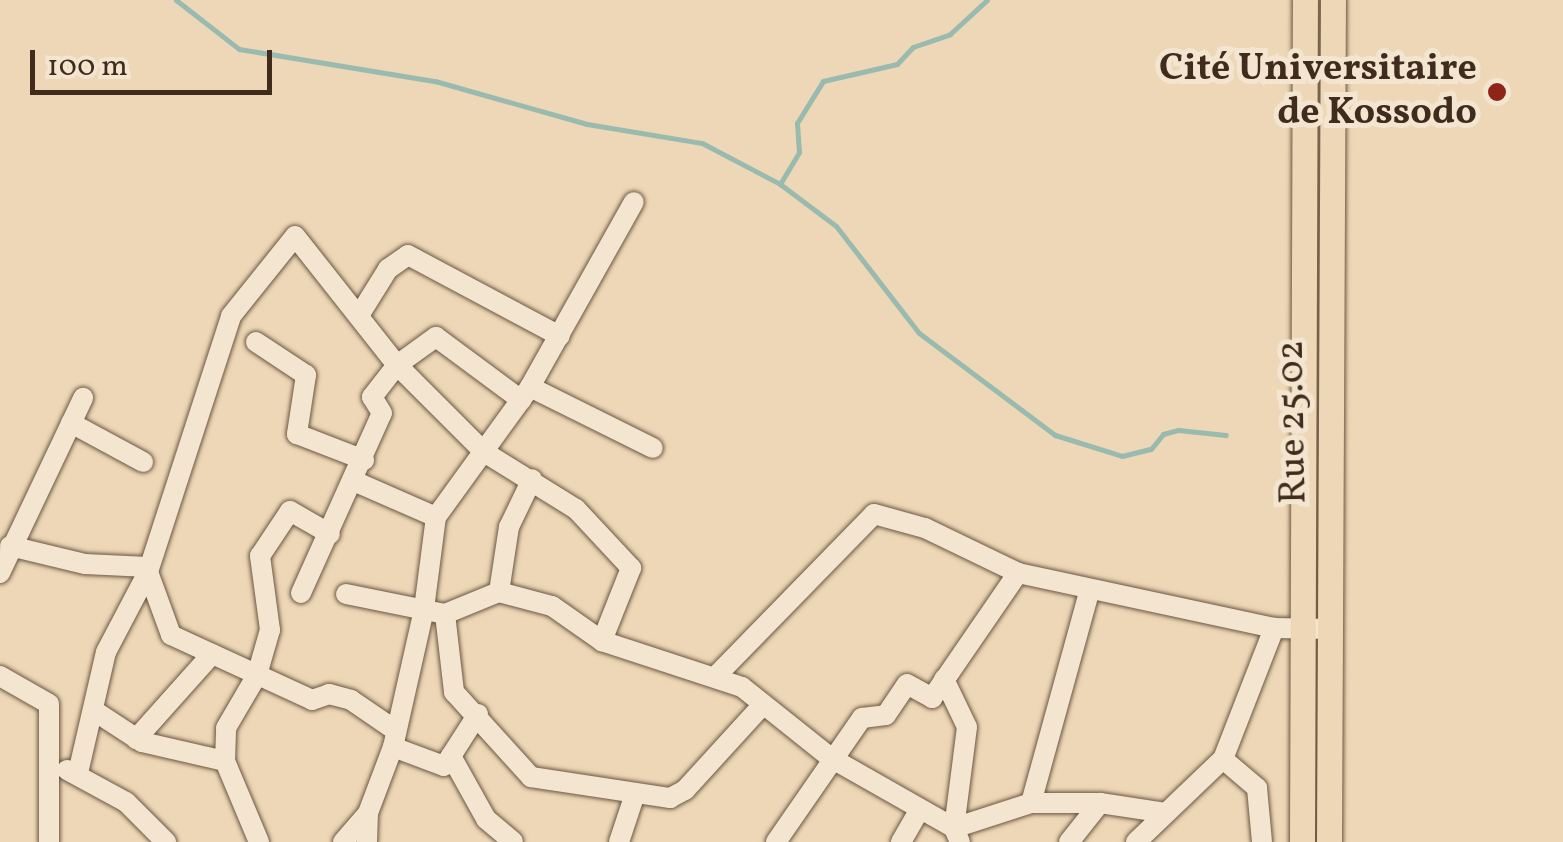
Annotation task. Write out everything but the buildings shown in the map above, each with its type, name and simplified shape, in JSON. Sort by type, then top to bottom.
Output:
[{"type":"main road","points":[[1302,842],[1287,627],[1304,0]]},
{"type":"main road","name":"Rue 25.02","points":[[1329,842],[1333,0]]},
{"type":"street","points":[[634,202],[526,393],[436,517],[435,611],[454,692],[478,714],[525,775],[660,800],[686,790],[760,708]]},
{"type":"street","points":[[78,773],[96,712],[106,652],[148,570],[183,475],[208,376],[251,285],[298,236],[397,365],[484,452],[532,478],[576,509],[631,568],[602,640]]},
{"type":"street","points":[[360,314],[388,269],[408,254],[560,336]]},
{"type":"street","points":[[300,593],[356,482],[382,413],[372,397],[397,365],[436,337],[526,393],[653,448]]},
{"type":"street","points":[[256,342],[306,374],[297,434],[364,460]]},
{"type":"street","points":[[0,573],[83,398]]},
{"type":"street","points":[[70,423],[143,462]]},
{"type":"street","points":[[499,592],[509,527],[532,478]]},
{"type":"street","points":[[356,482],[436,517]]},
{"type":"street","points":[[259,842],[225,760],[226,728],[256,675],[270,630],[260,556],[290,510],[330,534]]},
{"type":"street","points":[[716,676],[868,516],[925,528],[1018,572],[1287,627],[1332,629]]},
{"type":"street","points":[[10,546],[86,564],[148,570]]},
{"type":"street","points":[[148,570],[172,635],[256,675],[284,682],[312,700],[329,694],[351,700],[394,738],[444,766],[478,714]]},
{"type":"street","points":[[776,842],[862,718],[886,715],[906,684],[932,698],[1018,572]]},
{"type":"street","points":[[1030,803],[1090,589]]},
{"type":"street","points":[[346,594],[435,611],[499,592],[552,606],[602,640],[742,687],[760,708],[831,758],[957,835]]},
{"type":"street","points":[[366,842],[368,813],[435,611]]},
{"type":"street","points":[[1136,842],[1223,759],[1287,627]]},
{"type":"street","points":[[136,739],[212,654]]},
{"type":"street","points":[[0,676],[50,704],[49,842]]},
{"type":"street","points":[[944,679],[967,727],[957,835]]},
{"type":"street","points":[[96,712],[136,739],[225,760]]},
{"type":"street","points":[[452,756],[486,818],[514,842]]},
{"type":"street","points":[[1223,759],[1257,788],[1262,842]]},
{"type":"street","points":[[50,765],[78,773],[126,802],[166,842]]},
{"type":"street","points":[[620,842],[634,797]]},
{"type":"street","points":[[957,835],[1030,803],[1100,802],[1165,812]]},
{"type":"street","points":[[1069,842],[1100,802]]},
{"type":"street","points":[[901,842],[920,809]]},
{"type":"street","points":[[343,842],[368,813]]},
{"type":"waterway","points":[[176,0],[239,49],[435,81],[587,124],[702,143],[780,184],[836,226],[919,333],[1055,435],[1122,456],[1151,449],[1163,434],[1178,430],[1226,435]]},
{"type":"waterway","points":[[780,184],[799,152],[797,123],[823,81],[897,64],[913,47],[950,34],[987,0]]},
{"type":"place","name":"Cité Universitaire de Kossodo","points":[[1497,92]]}]
